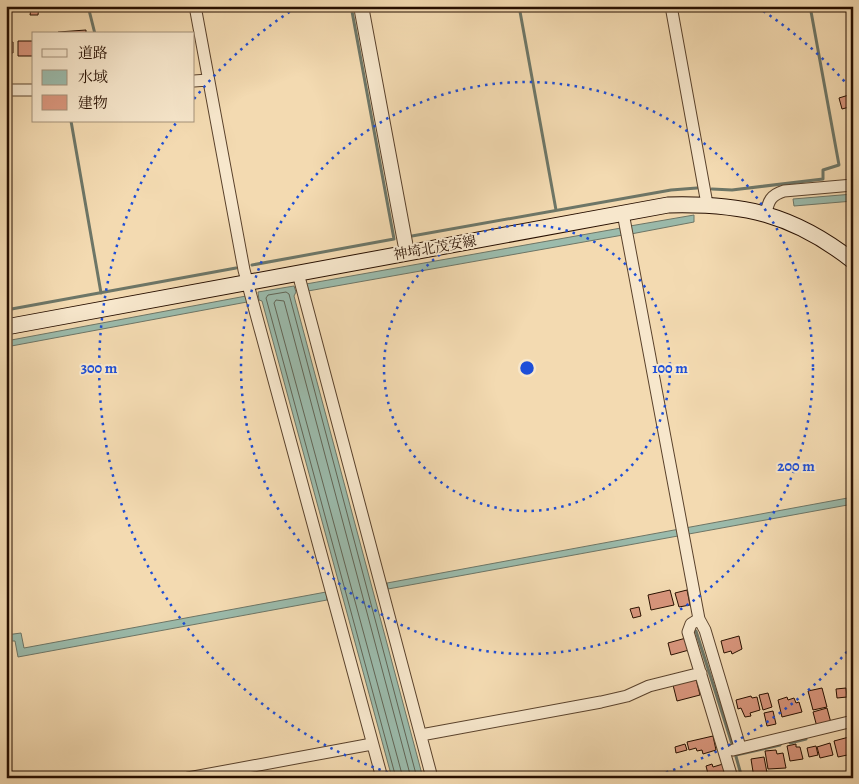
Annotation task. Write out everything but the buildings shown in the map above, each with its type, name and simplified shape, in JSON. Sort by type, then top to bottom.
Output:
[{"type":"main road","name":"神埼北茂安線","points":[[6,327],[250,293],[300,284],[406,253],[625,224],[668,205],[707,204],[736,207],[766,214],[793,224],[828,242],[853,261]]},
{"type":"street","points":[[195,6],[250,293],[382,778]]},
{"type":"street","points":[[362,6],[406,253]]},
{"type":"street","points":[[671,6],[707,204]]},
{"type":"street","points":[[195,81],[208,80]]},
{"type":"street","points":[[6,90],[32,90]]},
{"type":"street","points":[[766,214],[768,201],[774,194],[784,191],[853,185]]},
{"type":"street","points":[[625,224],[699,619],[705,630],[733,750],[732,778]]},
{"type":"street","points":[[300,284],[432,778]]},
{"type":"street","points":[[699,619],[691,624],[688,632],[701,673],[733,750]]},
{"type":"street","points":[[421,735],[601,702],[627,696],[649,686],[701,673]]},
{"type":"street","points":[[733,750],[853,721]]},
{"type":"street","points":[[188,778],[372,744]]},
{"type":"water","points":[[853,194],[853,201],[794,206],[793,199]]},
{"type":"water","points":[[694,215],[694,222],[631,234],[630,226]]},
{"type":"water","points":[[621,228],[623,235],[308,291],[306,284]]},
{"type":"water","points":[[294,286],[296,292],[294,296],[423,778],[392,778],[262,301],[259,300],[258,292]]},
{"type":"water","points":[[246,296],[247,302],[6,347],[6,341]]},
{"type":"water","points":[[853,497],[853,504],[388,589],[387,583]]},
{"type":"water","points":[[326,592],[327,600],[18,657],[15,641],[6,641],[6,635],[21,633],[24,648]]},
{"type":"waterway","points":[[88,6],[94,32]]},
{"type":"waterway","points":[[252,265],[394,239],[351,6]]},
{"type":"waterway","points":[[519,6],[556,210]]},
{"type":"waterway","points":[[712,189],[732,190],[823,179],[823,170],[839,165],[810,6]]},
{"type":"waterway","points":[[71,122],[101,293]]},
{"type":"waterway","points":[[412,236],[671,190],[697,188]]},
{"type":"waterway","points":[[6,310],[236,268]]},
{"type":"waterway","points":[[696,631],[733,747]]},
{"type":"waterway","points":[[790,743],[806,739]]},
{"type":"waterway","points":[[736,755],[780,745]]},
{"type":"waterway","points":[[735,753],[742,778]]}]
